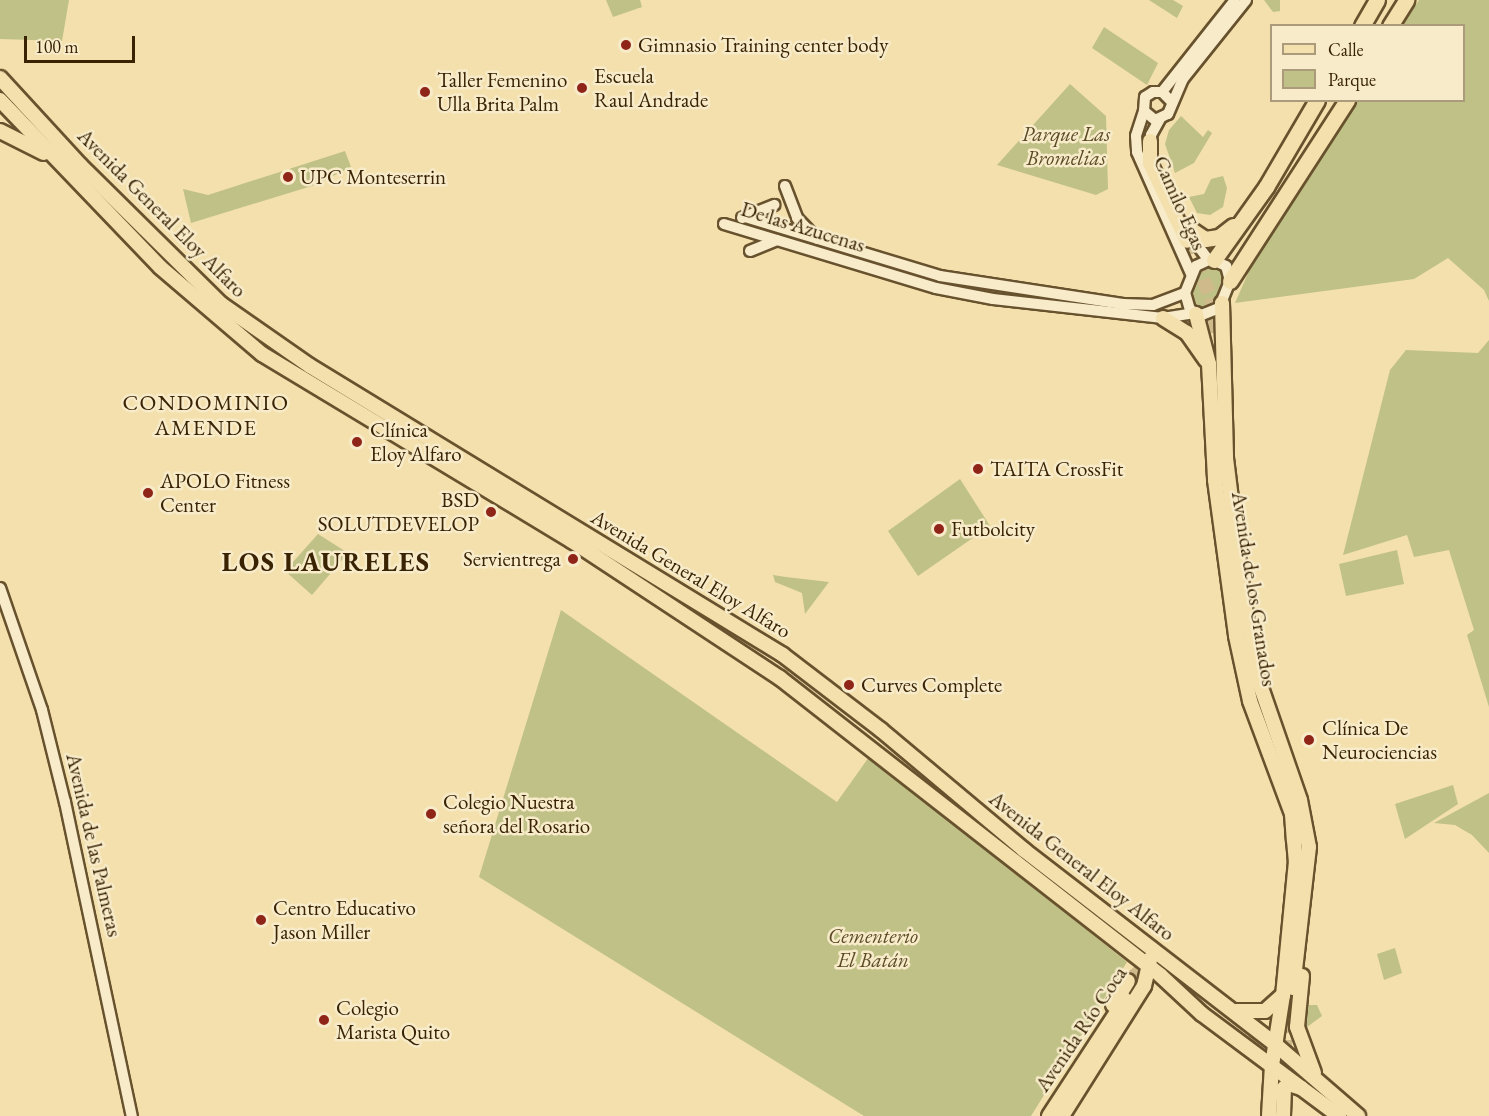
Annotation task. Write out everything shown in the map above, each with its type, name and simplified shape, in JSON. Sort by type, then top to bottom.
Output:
[{"type":"highway","points":[[1363,24],[1377,0]]},
{"type":"highway","points":[[1391,24],[1406,0]]},
{"type":"highway","points":[[1211,260],[1245,218],[1316,102]]},
{"type":"highway","points":[[1243,248],[1334,102]]},
{"type":"highway","points":[[1230,281],[1346,102]]},
{"type":"highway","points":[[1184,225],[1194,235],[1205,239],[1219,237],[1245,218]]},
{"type":"main road","name":"Avenida General Eloy Alfaro","points":[[0,78],[182,267],[243,321],[310,366],[783,655],[1024,850],[1269,1039],[1358,1116]]},
{"type":"main road","name":"Avenida General Eloy Alfaro","points":[[0,100],[49,155],[173,279],[262,354],[572,541],[780,678],[1154,971],[1202,1014],[1339,1116]]},
{"type":"main road","points":[[0,131],[49,155]]},
{"type":"main road","points":[[1150,141],[1150,163],[1187,241]]},
{"type":"main road","name":"Avenida de los Granados","points":[[1222,303],[1223,401],[1231,509],[1249,635],[1268,712],[1300,800],[1309,847],[1289,1015]]},
{"type":"main road","name":"Avenida de los Granados","points":[[1195,313],[1214,361],[1215,480],[1236,636],[1251,701],[1292,813],[1296,861],[1283,995],[1269,1039],[1276,1093],[1269,1116]]},
{"type":"main road","points":[[1163,318],[1187,333],[1214,361],[1223,401]]},
{"type":"main road","points":[[1309,847],[1314,872],[1296,1027],[1306,1058],[1326,1087]]},
{"type":"main road","points":[[1014,862],[1024,850]]},
{"type":"main road","name":"Avenida Río Coca","points":[[1062,1116],[1154,971],[1149,950],[1142,939]]},
{"type":"main road","points":[[1154,971],[1176,981],[1248,1038]]},
{"type":"main road","name":"Avenida Río Coca","points":[[1048,1116],[1074,1075],[1154,971]]},
{"type":"main road","points":[[1177,974],[1246,1028],[1269,1039]]},
{"type":"main road","points":[[1074,1075],[1076,1064],[1128,981]]},
{"type":"main road","points":[[1232,1011],[1265,1011],[1283,995]]},
{"type":"main road","points":[[1280,1116],[1276,1093],[1287,1084],[1306,1090]]},
{"type":"street","points":[[1235,0],[1162,92],[1145,97],[1144,111],[1150,118],[1160,119],[1168,114],[1171,101],[1183,79],[1246,0]]},
{"type":"street","points":[[1162,92],[1171,101]]},
{"type":"street","name":"Camilo Egas","points":[[1144,111],[1136,136],[1137,152],[1191,274]]},
{"type":"street","name":"Camilo Egas","points":[[1160,119],[1150,141],[1156,167],[1184,225],[1211,260]]},
{"type":"street","points":[[785,186],[796,218],[822,243]]},
{"type":"street","points":[[745,217],[774,205]]},
{"type":"street","name":"De las Azucenas","points":[[1185,292],[1153,305],[1094,300],[940,276],[822,243],[745,217],[724,224],[947,290],[1163,318],[1195,313]]},
{"type":"street","points":[[750,251],[779,240]]},
{"type":"street","points":[[1211,260],[1226,266],[1230,281],[1222,303],[1214,312],[1195,313],[1186,304],[1185,292],[1191,274],[1211,260]]},
{"type":"street","name":"Avenida de las Palmeras","points":[[0,588],[42,710],[60,782],[132,1116]]},
{"type":"green space","points":[[0,0],[69,0],[62,41],[0,39]]},
{"type":"green space","points":[[606,0],[640,0],[642,7],[613,17]]},
{"type":"green space","points":[[1149,0],[1173,0],[1183,6],[1177,18]]},
{"type":"green space","points":[[1264,0],[1280,0],[1280,11],[1273,12]]},
{"type":"green space","points":[[1419,0],[1489,0],[1489,301],[1484,290],[1448,258],[1414,279],[1235,303],[1256,255],[1354,102],[1465,102],[1465,24],[1404,24]]},
{"type":"green space","points":[[1104,27],[1158,63],[1147,85],[1092,48]]},
{"type":"green space","name":"Parque Las Bromelias","points":[[1070,84],[1106,116],[1108,189],[1096,195],[997,165]]},
{"type":"green space","points":[[1181,116],[1203,137],[1208,130],[1212,133],[1194,163],[1175,173],[1165,144],[1169,130]]},
{"type":"green space","points":[[345,151],[351,167],[315,185],[191,223],[183,189],[208,195]]},
{"type":"green space","points":[[1223,176],[1227,188],[1223,207],[1210,215],[1197,213],[1189,197],[1204,194],[1211,179]]},
{"type":"green space","points":[[1206,264],[1217,264],[1223,271],[1224,282],[1217,301],[1202,311],[1193,306],[1190,291],[1199,270]]},
{"type":"green space","points":[[1489,340],[1489,707],[1467,635],[1474,630],[1449,550],[1414,557],[1407,535],[1343,555],[1390,370],[1406,350],[1478,353]]},
{"type":"green space","name":"Futbolcity","points":[[960,479],[990,526],[918,576],[888,531]]},
{"type":"green space","points":[[318,534],[348,553],[312,595],[285,571]]},
{"type":"green space","points":[[1397,550],[1404,584],[1346,596],[1339,564]]},
{"type":"green space","points":[[773,575],[829,582],[805,614],[802,593],[775,582]]},
{"type":"green space","name":"Cementerio El Batán","points":[[561,610],[837,802],[869,757],[1127,962],[1031,1116],[864,1116],[479,877]]},
{"type":"green space","points":[[1453,785],[1458,804],[1405,839],[1395,804]]},
{"type":"green space","points":[[1489,793],[1489,853],[1472,835],[1455,825],[1434,823]]},
{"type":"green space","points":[[1395,948],[1402,973],[1384,980],[1377,954]]},
{"type":"green space","points":[[1302,1005],[1317,1005],[1322,1016],[1303,1030]]},
{"type":"tunnel","points":[[1187,241],[1211,298],[1218,339]]},
{"type":"tunnel","points":[[1128,981],[1149,964],[1162,965],[1175,973]]},
{"type":"tunnel","points":[[1278,1095],[1289,1015]]},
{"type":"tunnel","points":[[1248,1038],[1266,1043],[1279,1037]]},
{"type":"place","name":"Gimnasio Training center body","points":[[626,45]]},
{"type":"place","name":"Escuela Raul Andrade","points":[[582,88]]},
{"type":"place","name":"Taller Femenino Ulla Brita Palm","points":[[425,92]]},
{"type":"place","name":"UPC Monteserrin","points":[[288,177]]},
{"type":"place","name":"Clínica Eloy Alfaro","points":[[357,442]]},
{"type":"place","name":"TAITA CrossFit","points":[[978,469]]},
{"type":"place","name":"APOLO Fitness Center","points":[[148,493]]},
{"type":"place","name":"BSD SOLUTDEVELOP","points":[[491,512]]},
{"type":"place","name":"Futbolcity","points":[[939,529]]},
{"type":"place","name":"Servientrega","points":[[573,559]]},
{"type":"place","name":"Curves Complete","points":[[849,685]]},
{"type":"place","name":"Clínica De Neurociencias","points":[[1309,740]]},
{"type":"place","name":"Colegio Nuestra señora del Rosario","points":[[431,814]]},
{"type":"place","name":"Centro Educativo Jason Miller","points":[[261,920]]},
{"type":"place","name":"Colegio Marista Quito","points":[[324,1020]]},
{"type":"district","name":"CONDOMINIO AMENDE","points":[[206,414]]},
{"type":"district","name":"LOS LAURELES","points":[[326,562]]}]
